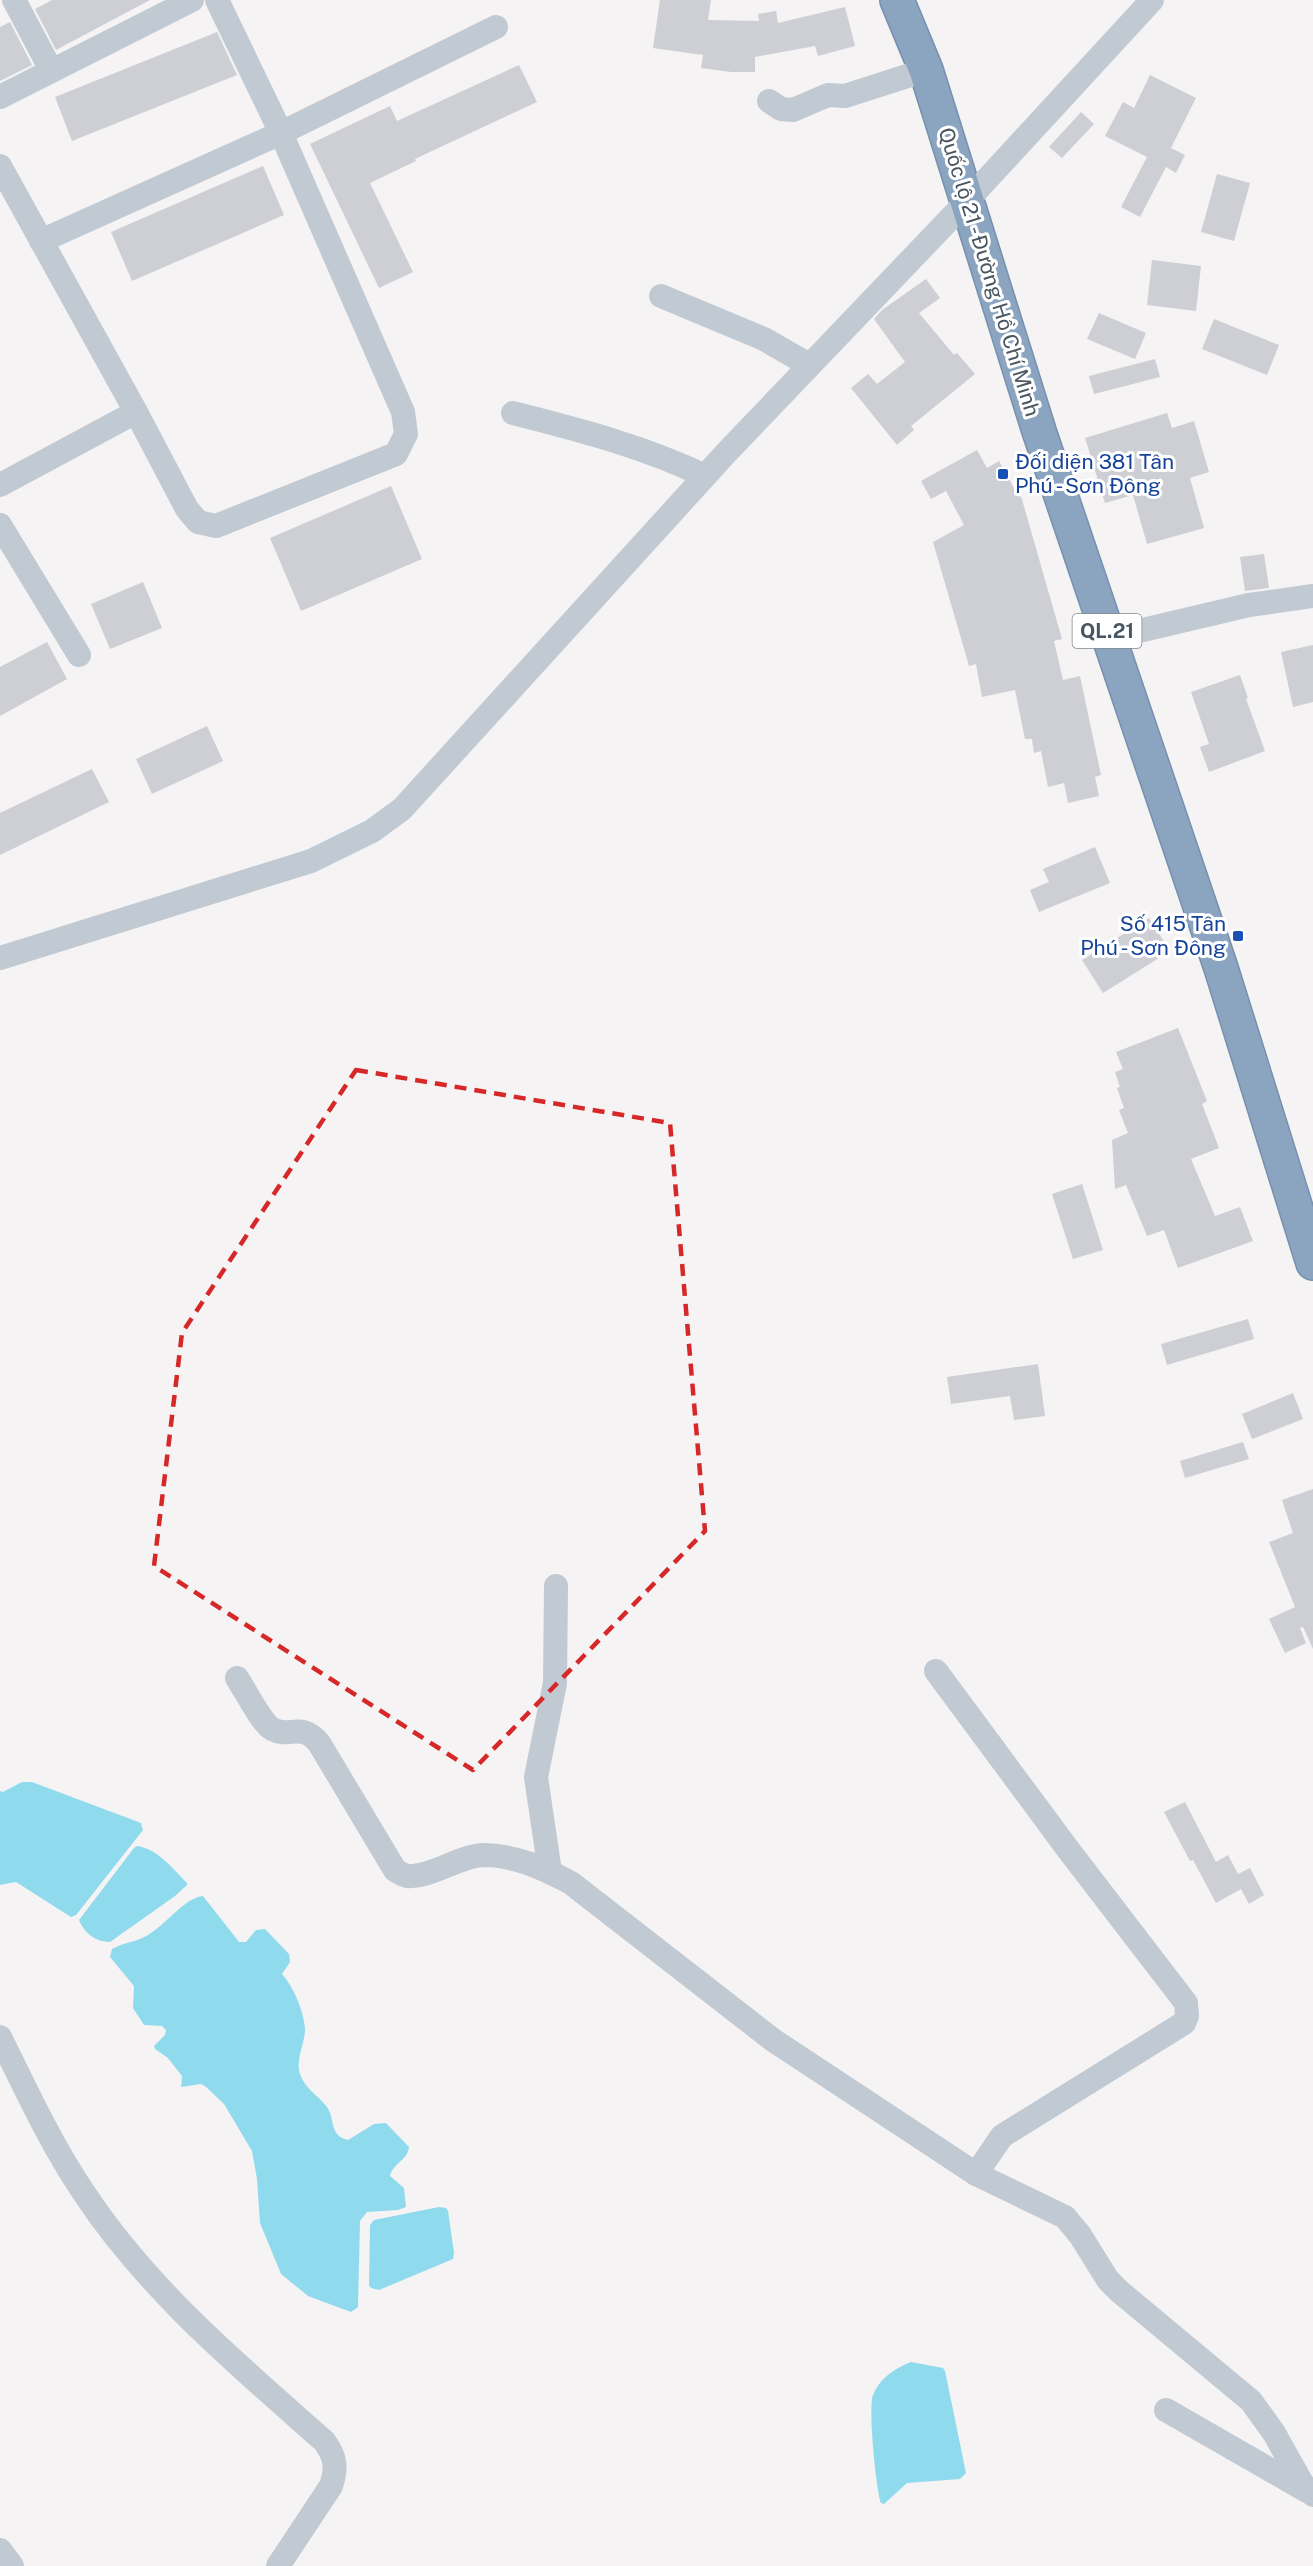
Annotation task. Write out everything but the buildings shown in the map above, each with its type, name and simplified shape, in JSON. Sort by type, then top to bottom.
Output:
[{"type":"highway","name":"Quốc lộ 21 - Đường Hồ Chí Minh","points":[[897,0],[926,70],[1039,431],[1221,968],[1313,1263]]},
{"type":"street","points":[[14,0],[51,70]]},
{"type":"street","points":[[0,97],[192,0]]},
{"type":"street","points":[[0,166],[187,509],[198,522],[216,526],[396,454],[406,435],[403,412],[281,133],[217,0]]},
{"type":"street","points":[[0,958],[311,861],[372,831],[402,809],[705,476],[966,202],[1152,0]]},
{"type":"street","points":[[41,241],[281,133],[496,27]]},
{"type":"street","points":[[769,101],[781,109],[793,110],[828,95],[845,96],[926,70]]},
{"type":"street","points":[[661,296],[764,339],[810,365]]},
{"type":"street","points":[[0,485],[136,412]]},
{"type":"street","points":[[513,413],[615,439],[676,462],[705,476]]},
{"type":"street","points":[[0,525],[79,655]]},
{"type":"street","points":[[1109,638],[1249,605],[1313,596]]},
{"type":"street","points":[[550,1872],[536,1777],[555,1683],[556,1586]]},
{"type":"street","points":[[936,1671],[1066,1848],[1186,2003],[1188,2010],[1184,2023],[1002,2136],[976,2174]]},
{"type":"street","points":[[237,1678],[269,1727],[282,1731],[304,1731],[312,1735],[319,1743],[395,1870],[412,1876],[480,1855],[502,1856],[550,1872],[571,1883],[773,2040],[976,2174],[1065,2217],[1073,2225],[1108,2280],[1119,2291],[1251,2401],[1274,2433],[1302,2483],[1312,2494]]},
{"type":"street","points":[[0,2037],[60,2154],[84,2194],[130,2253],[151,2279],[204,2335],[330,2449],[336,2472],[331,2486],[278,2566]]},
{"type":"street","points":[[1166,2410],[1312,2494]]},
{"type":"street","points":[[0,2550],[12,2566]]},
{"type":"highlighted area","points":[[356,1070],[670,1123],[705,1531],[473,1770],[154,1566],[182,1333]]},
{"type":"water","points":[[22,1782],[32,1782],[141,1823],[143,1830],[76,1915],[71,1917],[16,1882],[0,1885],[0,1791],[3,1792]]},
{"type":"water","points":[[137,1846],[152,1851],[165,1860],[187,1885],[110,1942],[105,1942],[91,1936],[79,1920]]},
{"type":"water","points":[[203,1896],[239,1942],[246,1942],[256,1930],[265,1929],[289,1954],[290,1962],[282,1974],[297,1999],[303,2014],[305,2029],[299,2070],[303,2081],[327,2107],[338,2135],[348,2140],[374,2124],[386,2123],[409,2147],[406,2155],[390,2176],[404,2188],[406,2207],[398,2210],[367,2212],[360,2221],[358,2307],[351,2312],[308,2296],[281,2274],[260,2223],[257,2179],[252,2151],[224,2104],[205,2086],[201,2084],[181,2087],[182,2076],[168,2058],[154,2046],[165,2035],[166,2030],[162,2026],[144,2025],[133,2008],[134,1986],[110,1957],[112,1949],[146,1936],[190,1901]]},
{"type":"water","points":[[439,2207],[446,2208],[448,2211],[453,2259],[379,2290],[371,2288],[369,2285],[370,2225],[374,2220]]},
{"type":"water","points":[[911,2362],[943,2368],[945,2371],[966,2473],[960,2479],[907,2483],[884,2504],[881,2503],[879,2495],[875,2466],[871,2415],[873,2395],[888,2375]]},
{"type":"place","name":"Đối diện 381 Tân Phú - Sơn Đông","points":[[1003,474]]},
{"type":"place","name":"Số 415 Tân Phú - Sơn Đông","points":[[1238,936]]}]
